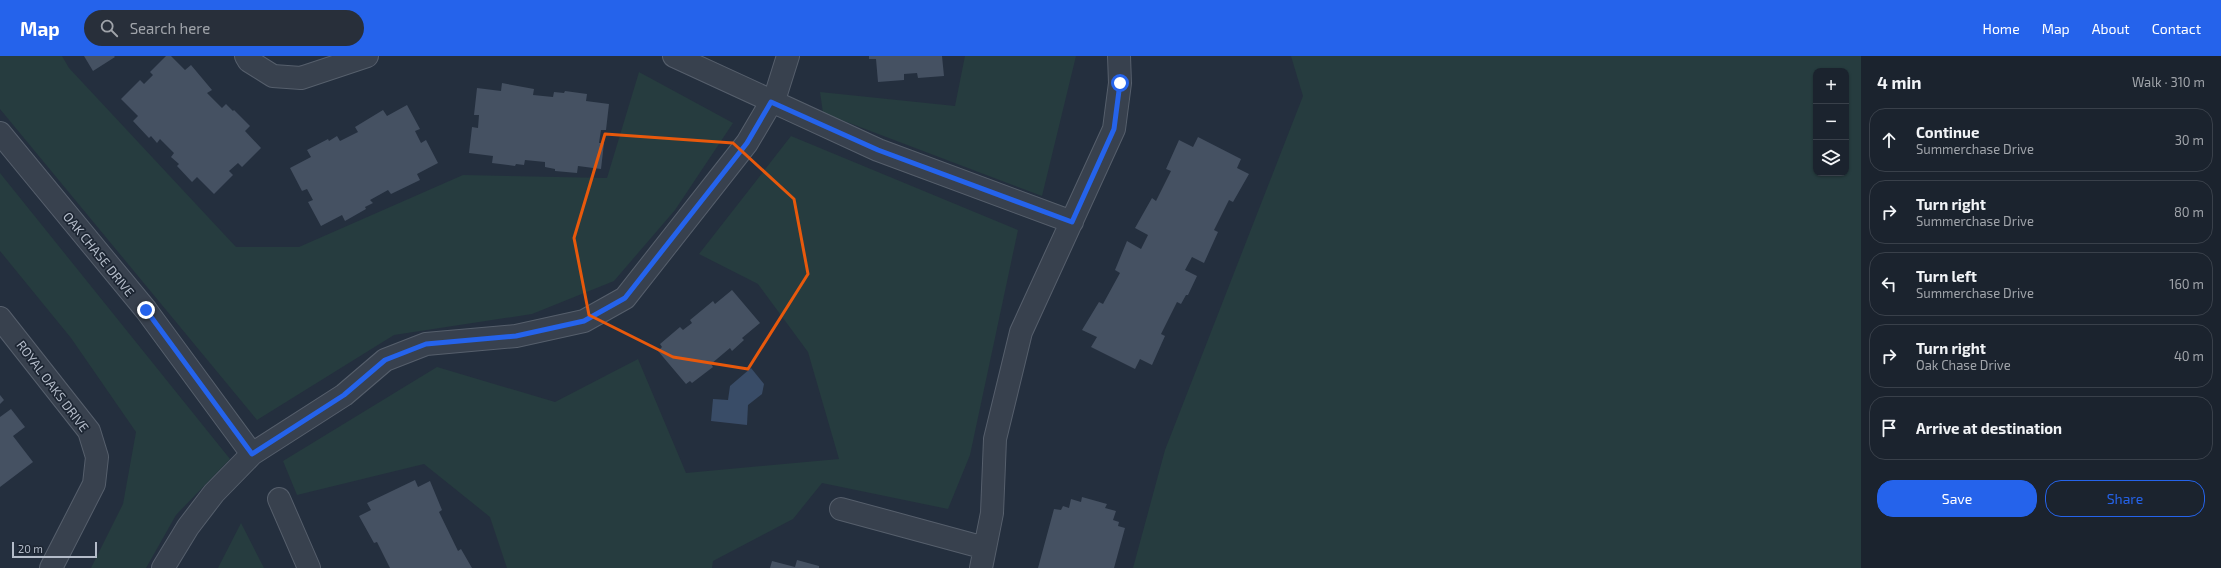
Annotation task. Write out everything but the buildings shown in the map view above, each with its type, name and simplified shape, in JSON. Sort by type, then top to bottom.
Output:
[{"type":"street","points":[[246,56],[249,61],[273,76],[301,78],[367,56]]},
{"type":"street","points":[[674,56],[878,150],[1072,222]]},
{"type":"street","points":[[163,568],[188,527],[214,493],[252,454],[344,395],[385,360],[426,344],[516,336],[584,321],[625,298],[747,143],[776,94],[788,56]]},
{"type":"street","points":[[841,509],[983,558],[992,514],[995,439],[1021,332],[1114,129],[1120,83],[1119,56]]},
{"type":"street","name":"OAK CHASE DRIVE","points":[[0,133],[146,310],[252,454]]},
{"type":"street","name":"ROYAL OAKS DRIVE","points":[[0,318],[89,431],[97,457],[94,484],[51,568]]},
{"type":"street","points":[[279,499],[309,568]]},
{"type":"highlighted area","points":[[605,134],[733,143],[794,199],[808,274],[748,369],[673,357],[589,315],[574,238]]},
{"type":"green space","points":[[0,56],[62,56],[69,68],[236,247],[299,247],[463,175],[607,178],[639,72],[733,123],[675,210],[614,281],[532,314],[394,335],[257,420],[0,109]]},
{"type":"green space","points":[[965,56],[1076,56],[1042,196],[823,113],[820,92],[955,106]]},
{"type":"green space","points":[[1291,56],[1861,56],[1861,568],[1133,568],[1165,450],[1303,96]]},
{"type":"green space","points":[[791,136],[1018,230],[970,455],[948,509],[822,483],[793,519],[713,561],[712,568],[507,568],[490,517],[424,464],[297,495],[283,461],[437,367],[555,402],[638,359],[686,473],[839,459],[808,352],[758,284],[699,254]]},
{"type":"green space","points":[[0,173],[230,459],[176,515],[146,568],[91,568],[123,504],[136,432],[71,338],[0,251]]},
{"type":"green space","points":[[241,523],[264,568],[218,568]]},
{"type":"water","points":[[751,368],[764,384],[762,394],[748,405],[747,425],[711,421],[713,399],[728,400],[730,386]]},
{"type":"route","points":[[146,310],[252,454],[344,395],[385,360],[426,344],[516,336],[584,321],[625,298],[747,143],[771,102],[878,150],[1072,222],[1114,129],[1120,83]]}]
